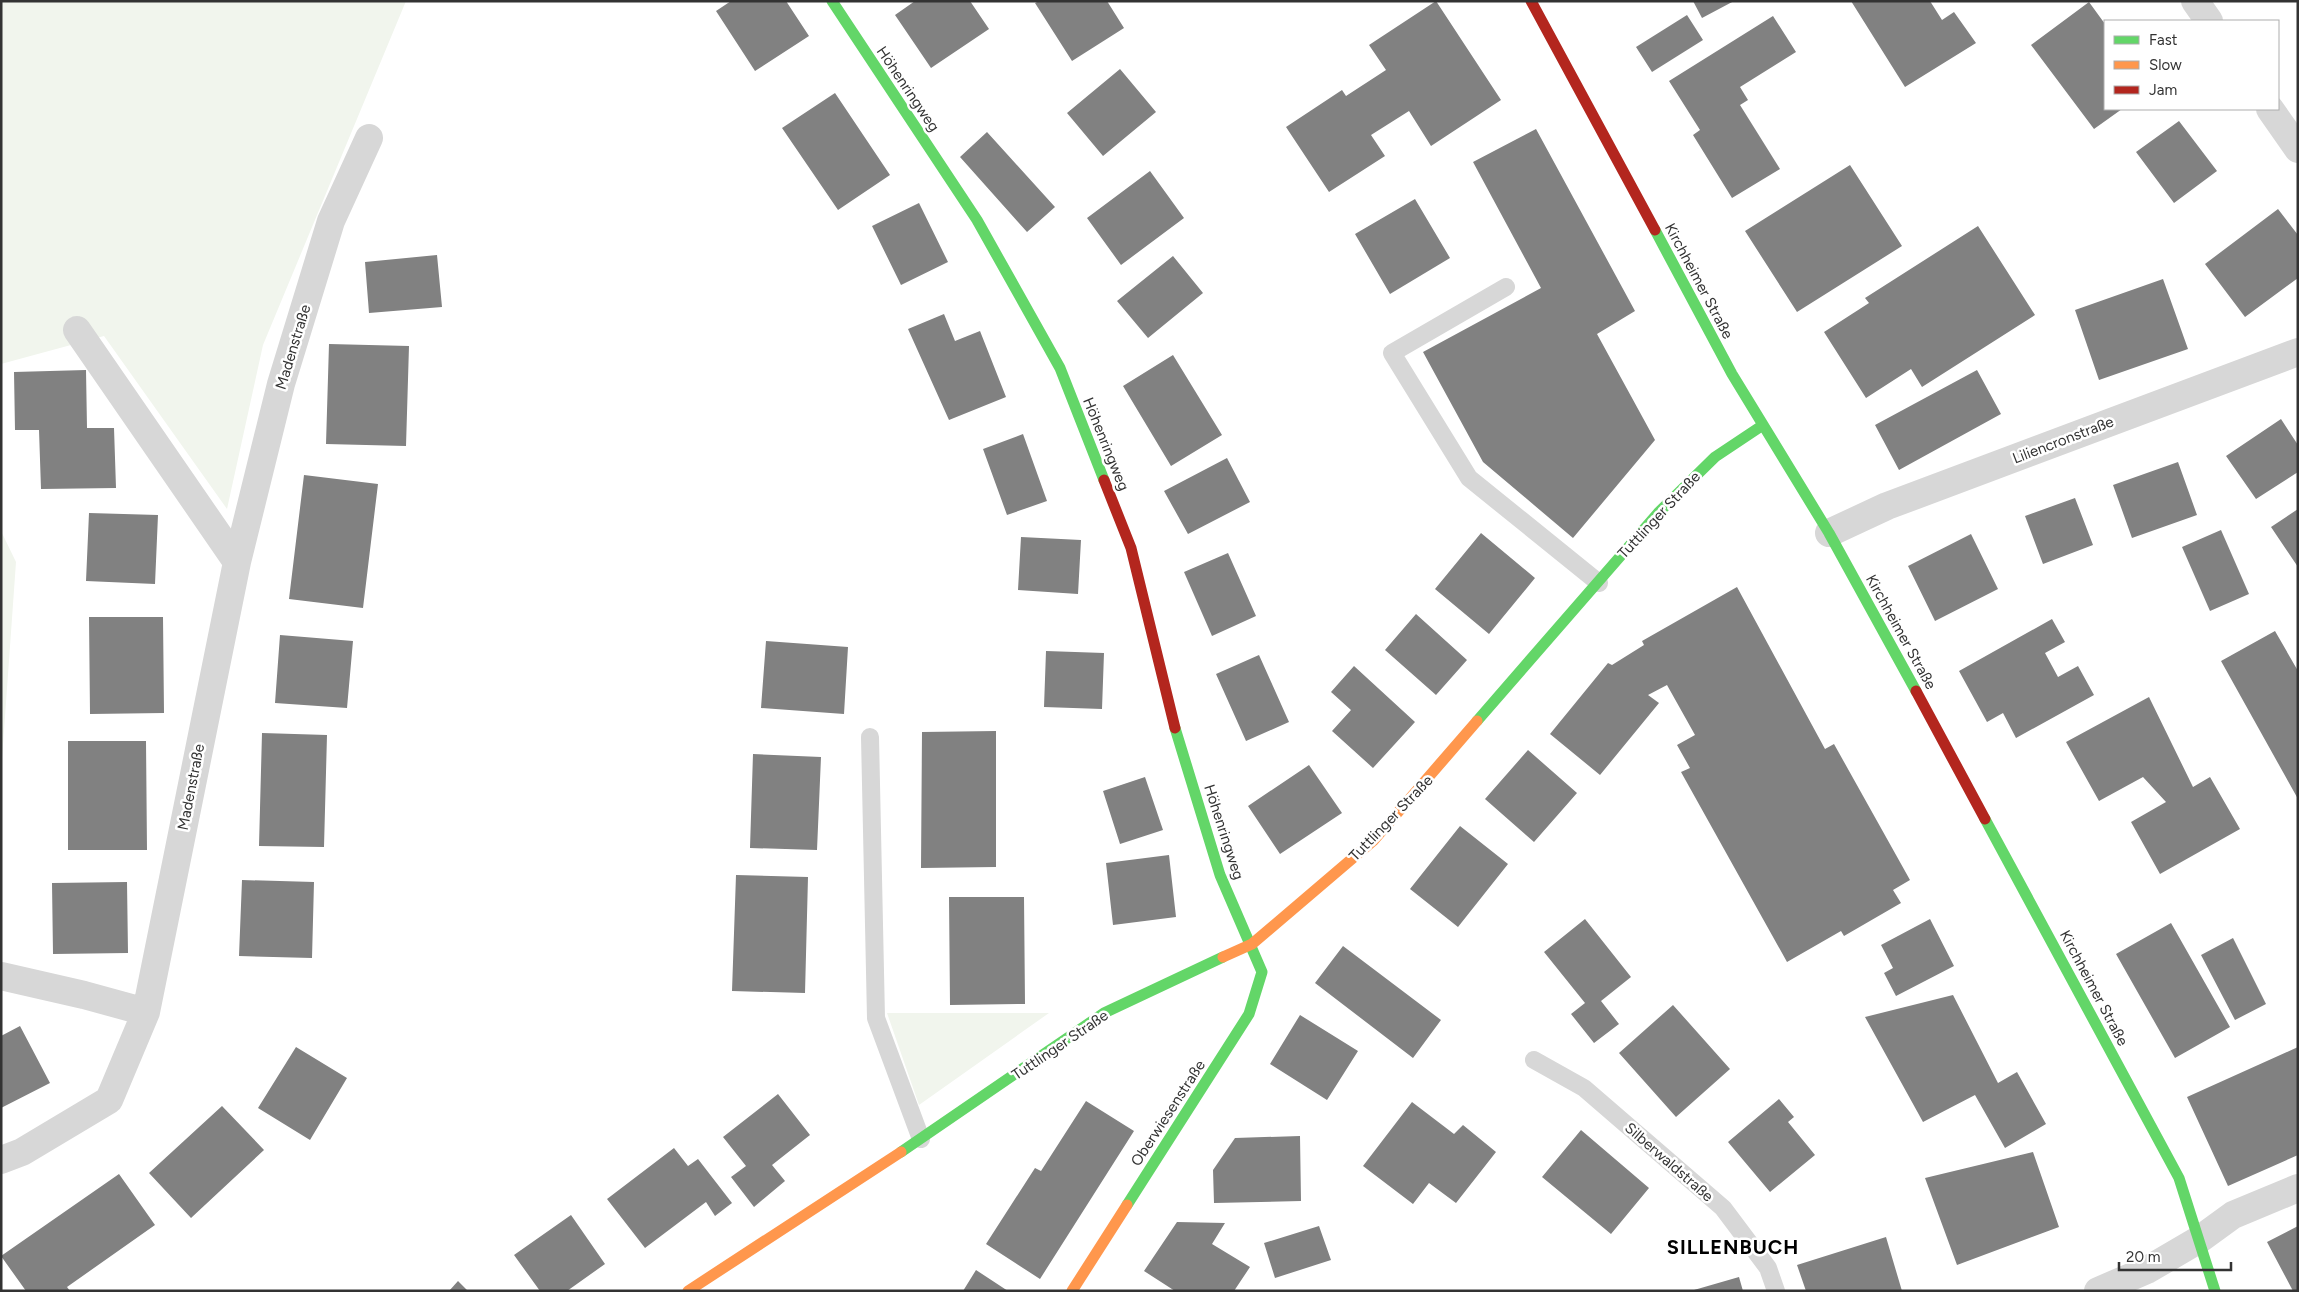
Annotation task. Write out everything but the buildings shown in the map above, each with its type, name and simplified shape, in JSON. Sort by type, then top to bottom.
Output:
[{"type":"street","name":"Höhenringweg","points":[[832,1],[977,220],[1060,368],[1131,548],[1175,727],[1214,856],[1220,875],[1252,944]]},
{"type":"street","name":"Kirchheimer Straße","points":[[1531,1],[1720,354],[1829,533],[2180,1178],[2215,1291]]},
{"type":"street","points":[[2195,1],[2208,20]]},
{"type":"street","points":[[2271,110],[2298,149]]},
{"type":"street","name":"Madenstraße","points":[[1,1160],[22,1152],[109,1100],[146,1012],[237,562],[281,384],[328,231],[369,138]]},
{"type":"street","points":[[77,330],[237,562]]},
{"type":"street","name":"Liliencronstraße","points":[[1829,533],[1887,506],[2298,352]]},
{"type":"street","name":"Tuttlinger Straße","points":[[688,1291],[921,1139],[1104,1013],[1252,944],[1374,840],[1658,514],[1715,457],[1763,425]]},
{"type":"street","name":"Oberwiesenstraße","points":[[1072,1291],[1249,1014],[1262,972],[1252,944]]},
{"type":"street","points":[[1,976],[84,995],[146,1012]]},
{"type":"street","points":[[2098,1291],[2147,1270],[2200,1239],[2233,1215],[2298,1188]]},
{"type":"lane","points":[[1506,287],[1392,353],[1468,478],[1598,583]]},
{"type":"lane","points":[[870,737],[876,1018],[921,1139]]},
{"type":"lane","name":"Silberwaldstraße","points":[[1534,1060],[1584,1088],[1723,1208],[1768,1268],[1776,1291]]},
{"type":"shaded area","points":[[1,1],[406,1],[263,345],[227,509],[104,336],[1,364]]},
{"type":"shaded area","points":[[1,531],[16,562],[1,773]]},
{"type":"shaded area","points":[[887,1013],[1049,1013],[919,1105]]},
{"type":"traffic: fast","points":[[832,1],[977,220],[1060,368],[1104,480]]},
{"type":"traffic: fast","points":[[1655,230],[1732,374],[1829,533],[1916,691]]},
{"type":"traffic: fast","points":[[1477,721],[1658,513],[1715,457],[1763,425]]},
{"type":"traffic: fast","points":[[1127,1205],[1249,1014],[1262,972],[1220,875],[1175,728]]},
{"type":"traffic: fast","points":[[1985,819],[2179,1178],[2215,1291]]},
{"type":"traffic: fast","points":[[901,1152],[1104,1013],[1223,957]]},
{"type":"traffic: slow","points":[[1223,957],[1252,944],[1374,840],[1477,721]]},
{"type":"traffic: slow","points":[[688,1291],[901,1152]]},
{"type":"traffic: slow","points":[[1072,1291],[1127,1205]]},
{"type":"traffic: jam","points":[[1531,1],[1655,230]]},
{"type":"traffic: jam","points":[[1104,480],[1131,548],[1175,728]]},
{"type":"traffic: jam","points":[[1916,691],[1985,819]]},
{"type":"district","name":"SILLENBUCH","points":[[1733,1247]]}]
